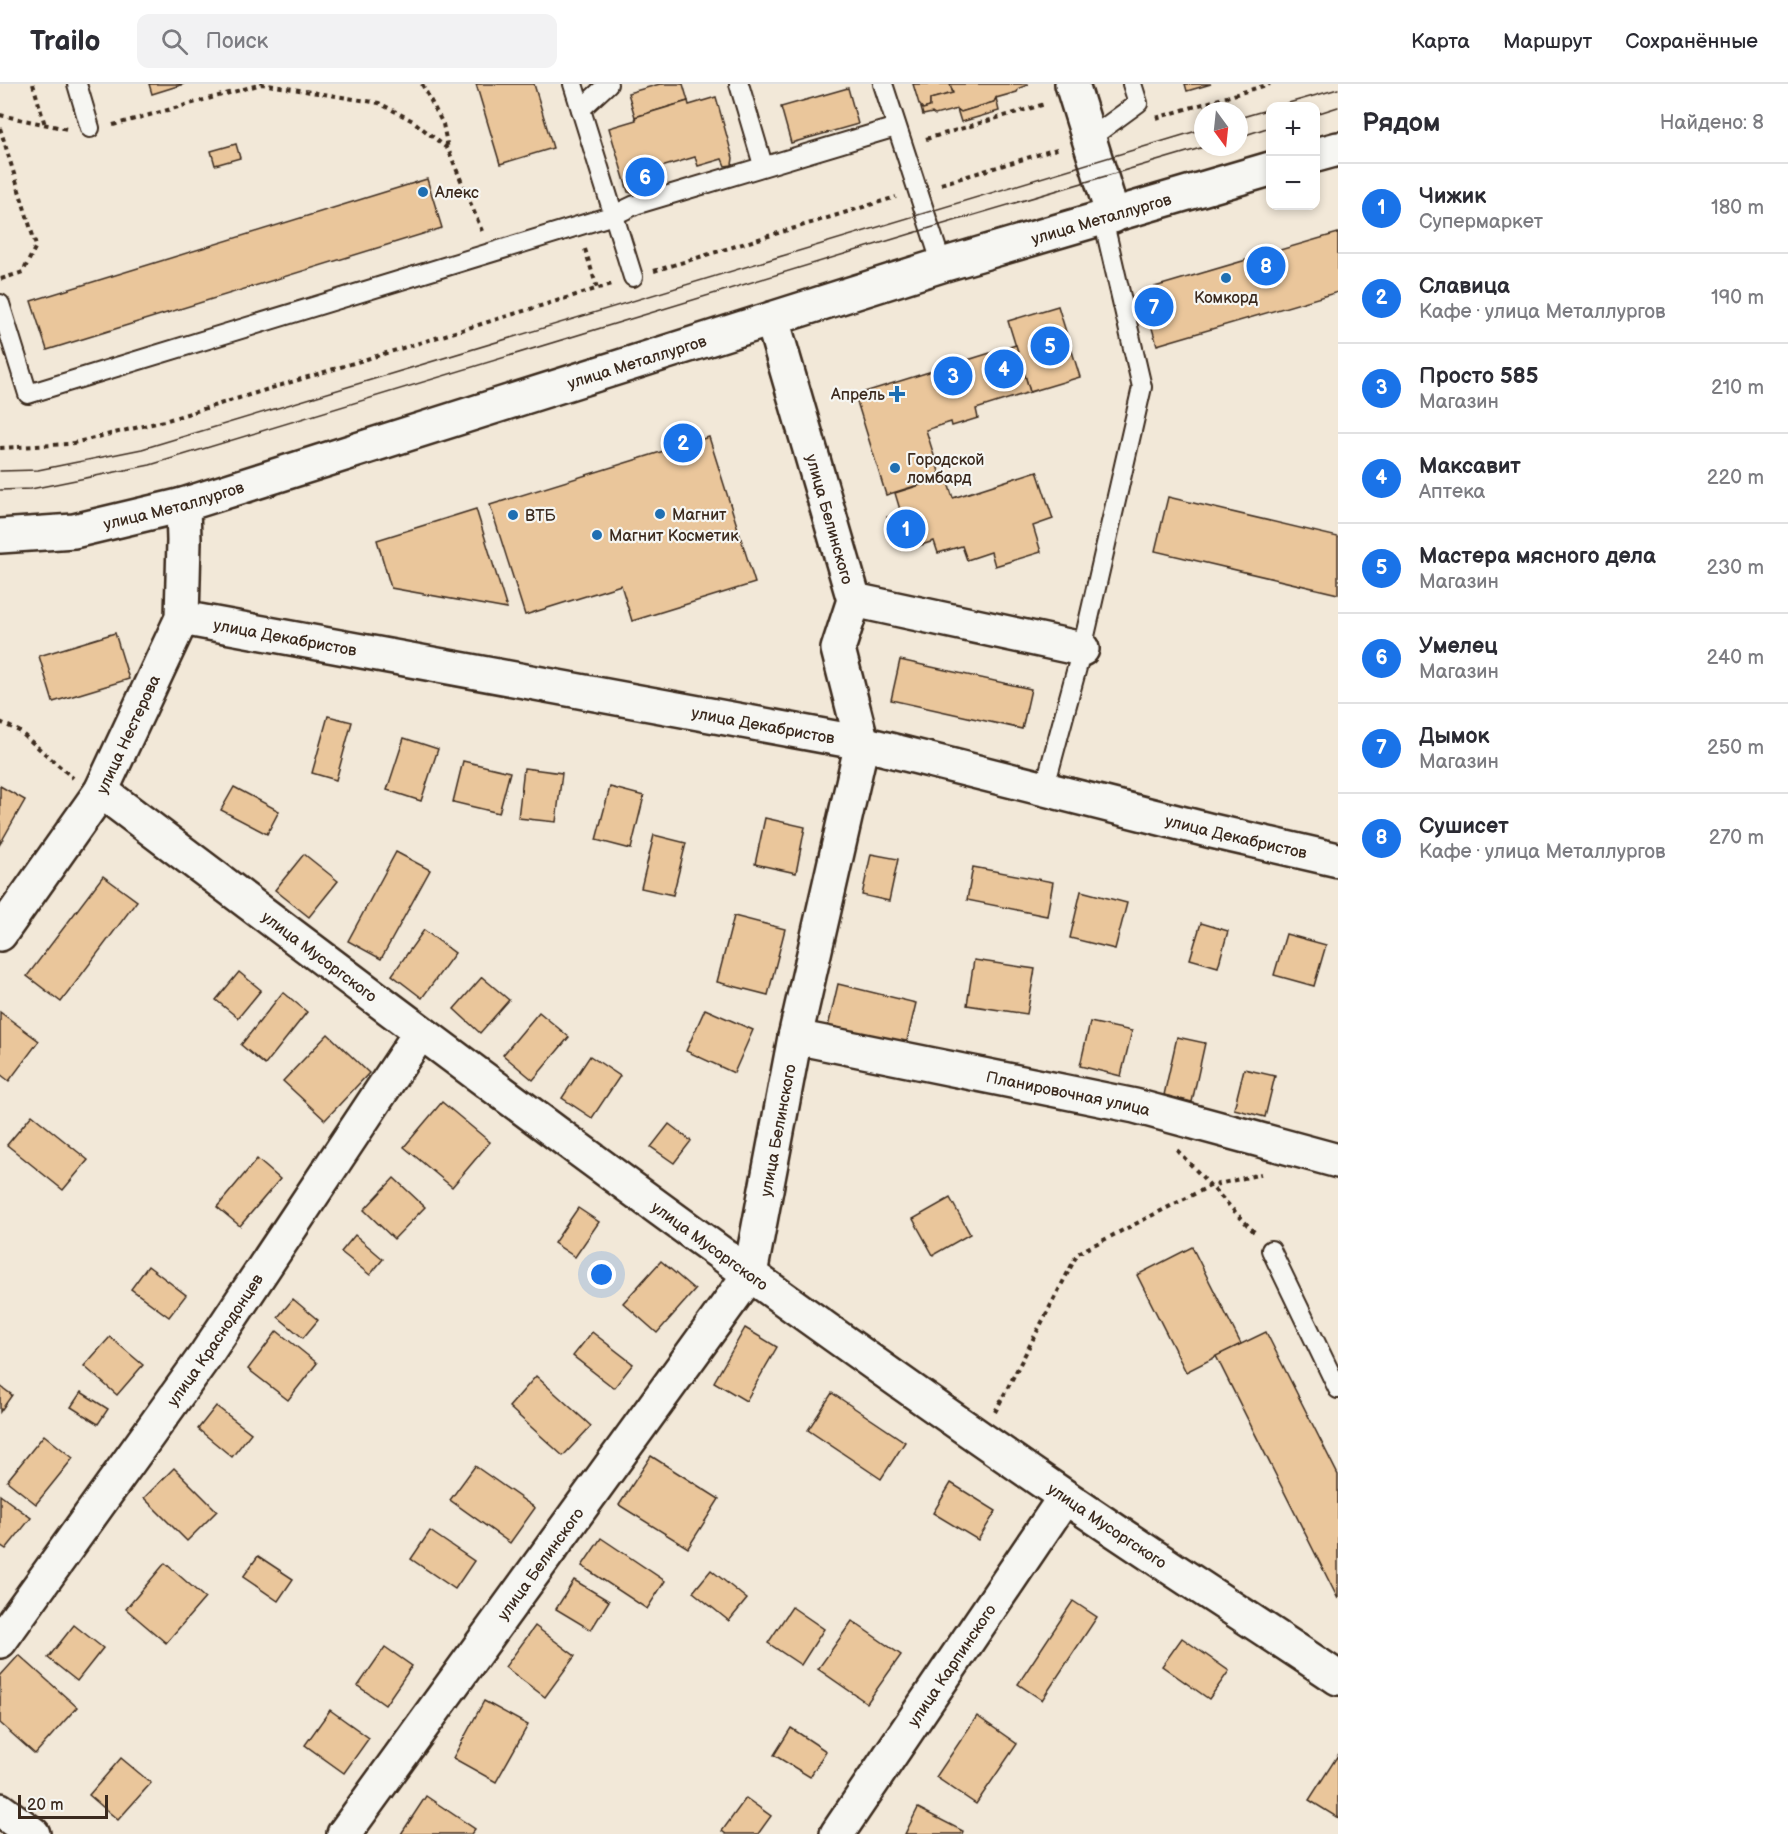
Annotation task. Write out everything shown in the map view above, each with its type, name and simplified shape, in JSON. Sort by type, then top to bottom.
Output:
[{"type":"street","points":[[1074,90],[1089,139],[1108,218]]},
{"type":"street","points":[[1320,155],[1338,149]]},
{"type":"street","name":"улица Металлургов","points":[[0,537],[74,531],[183,505],[942,265],[1266,170]]},
{"type":"street","name":"улица Белинского","points":[[345,1834],[750,1274],[795,1037],[862,742],[838,649],[854,600],[772,319]]},
{"type":"street","name":"улица Нестерова","points":[[0,934],[101,791],[182,618],[183,505]]},
{"type":"street","points":[[854,600],[1082,648]]},
{"type":"street","name":"улица Декабристов","points":[[182,618],[862,742],[1044,790],[1338,860]]},
{"type":"street","name":"улица Мусоргского","points":[[101,791],[420,1033],[750,1274],[1065,1497],[1338,1678]]},
{"type":"street","name":"улица Краснодонцев","points":[[0,1641],[207,1353],[420,1033]]},
{"type":"street","name":"Планировочная улица","points":[[795,1037],[1135,1106],[1338,1161]]},
{"type":"street","name":"улица Карпинского","points":[[837,1834],[1065,1497]]},
{"type":"street","points":[[0,1810],[33,1834]]},
{"type":"lane","points":[[77,84],[90,128]]},
{"type":"lane","points":[[573,84],[633,277]]},
{"type":"lane","points":[[581,109],[608,84]]},
{"type":"lane","points":[[740,84],[764,165]]},
{"type":"lane","points":[[883,84],[942,265]]},
{"type":"lane","points":[[1089,139],[1138,103],[1132,84]]},
{"type":"lane","points":[[0,304],[28,394],[614,215],[635,205],[764,165],[896,127]]},
{"type":"lane","points":[[1044,790],[1082,648],[1142,387],[1108,218]]},
{"type":"lane","points":[[1271,1250],[1330,1354],[1338,1389]]},
{"type":"path","points":[[33,84],[45,125]]},
{"type":"path","points":[[146,116],[262,84],[378,103],[413,121],[448,149]]},
{"type":"path","points":[[422,84],[443,124],[448,149],[490,253]]},
{"type":"path","points":[[902,146],[1074,90]]},
{"type":"path","points":[[0,128],[36,246],[24,272],[0,279]]},
{"type":"path","points":[[577,226],[597,288]]},
{"type":"path","points":[[0,722],[19,731],[72,778],[101,791]]},
{"type":"path","points":[[1173,1146],[1271,1250]]},
{"type":"path","points":[[981,1438],[1078,1253],[1210,1186],[1264,1173]]},
{"type":"building","points":[[149,84],[184,84],[152,94]]},
{"type":"building","points":[[476,84],[534,84],[553,148],[500,164]]},
{"type":"building","points":[[660,84],[683,84],[688,101],[635,117],[628,93]]},
{"type":"building","points":[[913,84],[950,84],[953,93],[930,99],[930,107],[923,109],[919,104]]},
{"type":"building","points":[[950,84],[1028,85],[1019,88],[1017,92],[996,98],[994,102],[961,112],[957,109],[935,115],[932,113],[923,115],[921,108],[930,107],[930,99],[953,93]]},
{"type":"building","points":[[1185,84],[1211,84],[1187,91]]},
{"type":"building","points":[[848,88],[858,124],[791,143],[781,107]]},
{"type":"building","points":[[716,97],[733,158],[732,165],[725,166],[722,159],[698,166],[695,157],[658,168],[660,177],[638,184],[638,191],[628,192],[609,128],[636,120],[635,117],[688,101],[689,105]]},
{"type":"building","points":[[996,98],[999,111],[961,122],[957,109],[961,112],[994,102]]},
{"type":"building","points":[[236,144],[240,158],[215,165],[211,151]]},
{"type":"building","points":[[427,179],[442,228],[47,350],[31,301]]},
{"type":"building","points":[[1338,233],[1338,292],[1157,345],[1141,291]]},
{"type":"building","points":[[1058,306],[1080,377],[1030,392],[1008,321]]},
{"type":"building","points":[[1016,345],[1030,392],[976,409],[978,418],[952,426],[951,422],[926,430],[941,478],[886,495],[855,395]]},
{"type":"building","points":[[709,437],[755,583],[632,621],[621,585],[525,615],[490,505]]},
{"type":"building","points":[[1037,471],[1053,519],[1033,526],[1041,552],[995,566],[991,552],[967,560],[962,546],[938,553],[934,541],[912,548],[909,539],[895,543],[887,517],[901,513],[895,493],[946,477],[953,498]]},
{"type":"building","points":[[1168,497],[1338,537],[1338,594],[1155,551]]},
{"type":"building","points":[[476,509],[507,609],[391,588],[377,540]]},
{"type":"building","points":[[115,633],[129,679],[53,702],[39,656]]},
{"type":"building","points":[[900,660],[1031,689],[1022,729],[891,700]]},
{"type":"building","points":[[328,716],[352,722],[336,780],[312,773]]},
{"type":"building","points":[[404,738],[438,749],[421,801],[387,790]]},
{"type":"building","points":[[463,761],[510,772],[499,813],[453,802]]},
{"type":"building","points":[[524,768],[562,773],[556,822],[518,818]]},
{"type":"building","points":[[0,786],[25,800],[0,844]]},
{"type":"building","points":[[234,787],[279,811],[267,834],[221,810]]},
{"type":"building","points":[[610,787],[644,796],[631,849],[596,840]]},
{"type":"building","points":[[765,818],[805,827],[796,873],[755,864]]},
{"type":"building","points":[[654,835],[686,843],[673,895],[641,888]]},
{"type":"building","points":[[396,852],[430,870],[381,959],[348,941]]},
{"type":"building","points":[[304,854],[338,881],[309,917],[275,890]]},
{"type":"building","points":[[871,854],[898,859],[889,901],[862,895]]},
{"type":"building","points":[[973,867],[1053,882],[1047,916],[967,900]]},
{"type":"building","points":[[103,876],[137,901],[61,1002],[27,976]]},
{"type":"building","points":[[1081,891],[1127,903],[1115,949],[1070,938]]},
{"type":"building","points":[[734,916],[785,929],[768,995],[717,982]]},
{"type":"building","points":[[1201,923],[1228,931],[1218,967],[1190,959]]},
{"type":"building","points":[[424,930],[455,953],[422,998],[392,975]]},
{"type":"building","points":[[1286,934],[1326,945],[1314,986],[1274,975]]},
{"type":"building","points":[[974,960],[1035,969],[1027,1014],[967,1005]]},
{"type":"building","points":[[239,972],[261,990],[238,1018],[216,1000]]},
{"type":"building","points":[[482,977],[509,1000],[480,1033],[454,1009]]},
{"type":"building","points":[[838,984],[916,1003],[906,1045],[828,1027]]},
{"type":"building","points":[[283,992],[307,1012],[265,1065],[241,1045]]},
{"type":"building","points":[[705,1009],[753,1030],[734,1073],[686,1051]]},
{"type":"building","points":[[0,1012],[39,1041],[9,1081],[0,1074]]},
{"type":"building","points":[[539,1012],[569,1037],[533,1080],[503,1055]]},
{"type":"building","points":[[1090,1022],[1132,1031],[1121,1076],[1080,1066]]},
{"type":"building","points":[[328,1034],[369,1073],[325,1120],[283,1081]]},
{"type":"building","points":[[1177,1037],[1205,1043],[1192,1102],[1164,1095]]},
{"type":"building","points":[[590,1056],[620,1076],[592,1118],[562,1098]]},
{"type":"building","points":[[1244,1069],[1275,1076],[1265,1117],[1234,1109]]},
{"type":"building","points":[[442,1102],[490,1142],[452,1187],[404,1147]]},
{"type":"building","points":[[32,1115],[88,1160],[63,1190],[7,1145]]},
{"type":"building","points":[[669,1124],[691,1141],[674,1163],[651,1147]]},
{"type":"building","points":[[257,1159],[280,1179],[240,1226],[217,1207]]},
{"type":"building","points":[[394,1178],[425,1207],[394,1239],[364,1210]]},
{"type":"building","points":[[950,1198],[970,1234],[933,1255],[913,1219]]},
{"type":"building","points":[[578,1208],[599,1222],[575,1257],[554,1243]]},
{"type":"building","points":[[355,1235],[383,1259],[370,1275],[341,1252]]},
{"type":"building","points":[[1192,1247],[1241,1344],[1186,1372],[1137,1275]]},
{"type":"building","points":[[661,1261],[695,1290],[657,1333],[623,1303]]},
{"type":"building","points":[[148,1266],[186,1295],[169,1317],[131,1289]]},
{"type":"building","points":[[293,1299],[318,1320],[303,1338],[278,1317]]},
{"type":"building","points":[[745,1328],[777,1347],[746,1401],[714,1382]]},
{"type":"building","points":[[277,1331],[317,1363],[288,1400],[248,1369]]},
{"type":"building","points":[[592,1332],[633,1364],[614,1388],[573,1356]]},
{"type":"building","points":[[1266,1332],[1338,1475],[1338,1599],[1216,1356]]},
{"type":"building","points":[[110,1337],[143,1365],[117,1395],[84,1366]]},
{"type":"building","points":[[536,1376],[591,1426],[563,1456],[509,1407]]},
{"type":"building","points":[[0,1386],[12,1395],[0,1412]]},
{"type":"building","points":[[81,1392],[108,1409],[98,1424],[71,1407]]},
{"type":"building","points":[[832,1393],[905,1442],[881,1479],[808,1430]]},
{"type":"building","points":[[216,1406],[251,1433],[232,1457],[198,1429]]},
{"type":"building","points":[[44,1435],[73,1458],[36,1504],[7,1481]]},
{"type":"building","points":[[651,1456],[719,1499],[688,1548],[619,1505]]},
{"type":"building","points":[[475,1466],[535,1508],[510,1543],[450,1500]]},
{"type":"building","points":[[174,1468],[217,1511],[187,1541],[144,1498]]},
{"type":"building","points":[[951,1483],[996,1511],[978,1540],[933,1513]]},
{"type":"building","points":[[0,1495],[31,1518],[6,1549],[0,1545]]},
{"type":"building","points":[[430,1531],[474,1561],[455,1589],[411,1559]]},
{"type":"building","points":[[601,1538],[665,1581],[647,1609],[582,1566]]},
{"type":"building","points":[[258,1556],[293,1579],[278,1601],[243,1577]]},
{"type":"building","points":[[165,1563],[205,1598],[166,1643],[126,1609]]},
{"type":"building","points":[[711,1570],[747,1599],[729,1621],[693,1592]]},
{"type":"building","points":[[574,1580],[609,1601],[591,1630],[556,1609]]},
{"type":"building","points":[[1073,1601],[1097,1617],[1042,1700],[1018,1684]]},
{"type":"building","points":[[792,1607],[824,1629],[801,1665],[768,1643]]},
{"type":"building","points":[[852,1621],[901,1655],[867,1703],[818,1669]]},
{"type":"building","points":[[74,1625],[103,1648],[77,1681],[48,1658]]},
{"type":"building","points":[[535,1626],[575,1656],[545,1697],[505,1667]]},
{"type":"building","points":[[1182,1638],[1229,1671],[1209,1699],[1162,1666]]},
{"type":"building","points":[[385,1647],[412,1666],[385,1705],[358,1686]]},
{"type":"building","points":[[19,1655],[77,1707],[35,1754],[0,1723],[0,1676]]},
{"type":"building","points":[[484,1701],[528,1725],[496,1782],[453,1758]]},
{"type":"building","points":[[330,1710],[369,1738],[344,1773],[305,1745]]},
{"type":"building","points":[[977,1716],[1017,1744],[976,1804],[936,1777]]},
{"type":"building","points":[[791,1728],[826,1751],[810,1777],[774,1755]]},
{"type":"building","points":[[1338,1755],[1338,1818],[1309,1800]]},
{"type":"building","points":[[121,1758],[151,1783],[118,1820],[89,1795]]},
{"type":"building","points":[[426,1796],[475,1829],[471,1834],[401,1834]]},
{"type":"building","points":[[746,1798],[771,1816],[758,1834],[726,1834],[722,1831]]},
{"type":"building","points":[[918,1808],[963,1831],[962,1834],[905,1834]]},
{"type":"tram line","points":[[1292,102],[1338,89]]},
{"type":"tram line","points":[[1320,113],[1338,107]]},
{"type":"tram line","points":[[1248,115],[1266,110]]},
{"type":"tram line","points":[[1248,134],[1266,128]]},
{"type":"tram line","points":[[0,471],[38,470],[142,449],[1194,132]]},
{"type":"tram line","points":[[0,490],[31,489],[150,465],[1194,150]]},
{"type":"place","name":"Умелец","points":[[645,177]]},
{"type":"place","name":"Алекс","points":[[423,192]]},
{"type":"place","name":"Сушисет","points":[[1266,266]]},
{"type":"place","name":"Комкорд","points":[[1226,278]]},
{"type":"place","name":"Дымок","points":[[1154,307]]},
{"type":"place","name":"Мастера мясного дела","points":[[1050,346]]},
{"type":"place","name":"Максавит","points":[[1004,369]]},
{"type":"place","name":"Просто 585","points":[[953,376]]},
{"type":"place","name":"Апрель","points":[[897,394]]},
{"type":"place","name":"Славица","points":[[683,443]]},
{"type":"place","name":"Городской ломбард","points":[[895,468]]},
{"type":"place","name":"Магнит","points":[[660,514]]},
{"type":"place","name":"ВТБ","points":[[513,515]]},
{"type":"place","name":"Чижик","points":[[906,529]]},
{"type":"place","name":"Магнит Косметик","points":[[597,535]]}]
